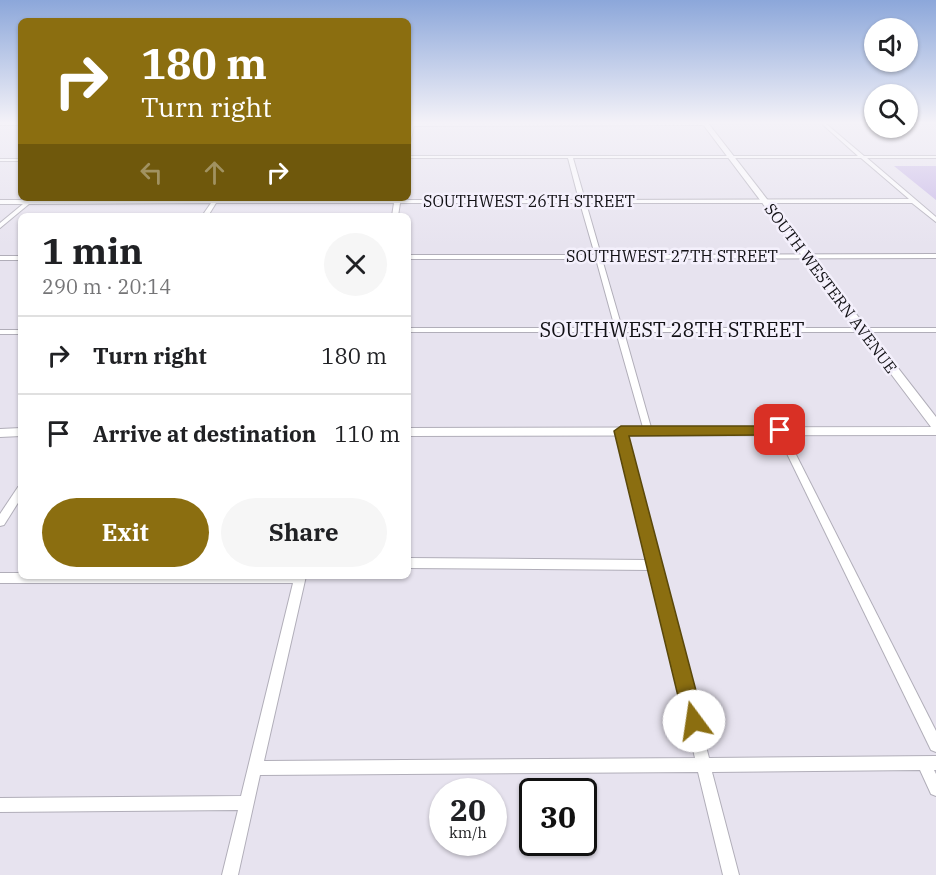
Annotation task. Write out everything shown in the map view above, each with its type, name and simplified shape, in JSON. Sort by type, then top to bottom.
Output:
[{"type":"main road","name":"SOUTH WESTERN AVENUE","points":[[737,164],[936,425]]},
{"type":"main road","points":[[411,432],[936,431]]},
{"type":"main road","points":[[0,432],[18,432]]},
{"type":"street","points":[[572,164],[648,431]]},
{"type":"street","points":[[870,164],[936,220]]},
{"type":"street","name":"SOUTHWEST 26TH STREET","points":[[411,200],[914,201]]},
{"type":"street","name":"SOUTHWEST 26TH STREET","points":[[0,202],[18,201]]},
{"type":"street","points":[[0,226],[29,201]]},
{"type":"street","name":"SOUTHWEST 27TH STREET","points":[[411,257],[936,256]]},
{"type":"street","points":[[0,258],[18,258]]},
{"type":"street","name":"SOUTHWEST 28TH STREET","points":[[411,330],[936,330]]},
{"type":"street","points":[[0,332],[18,332]]},
{"type":"street","points":[[780,430],[936,746]]},
{"type":"street","points":[[621,431],[731,875]]},
{"type":"street","points":[[0,522],[18,495]]},
{"type":"street","points":[[411,563],[655,565]]},
{"type":"street","points":[[0,578],[18,578]]},
{"type":"street","points":[[230,875],[300,579]]},
{"type":"street","points":[[255,768],[930,764],[936,789]]},
{"type":"street","points":[[0,805],[247,802]]},
{"type":"shaded area","points":[[894,166],[936,166],[936,200]]},
{"type":"route","points":[[694,721],[621,431],[780,430]]}]
